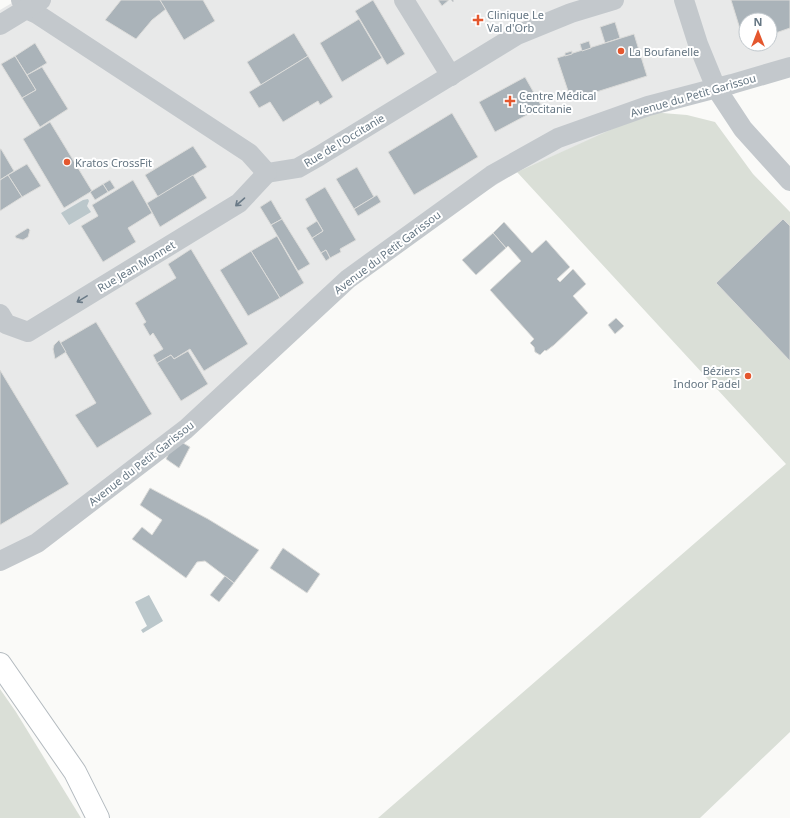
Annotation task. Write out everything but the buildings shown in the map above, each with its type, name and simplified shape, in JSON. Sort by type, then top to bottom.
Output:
[{"type":"street","points":[[404,0],[451,76]]},
{"type":"street","name":"Rue de l'Occitanie","points":[[267,174],[298,168],[517,35],[571,13],[614,0]]},
{"type":"street","points":[[684,0],[698,44],[716,88],[743,129],[790,181]]},
{"type":"street","points":[[0,25],[30,3],[36,14],[249,153],[267,174]]},
{"type":"street","name":"Avenue du Petit Garissou","points":[[0,561],[37,543],[186,429],[348,279],[492,175],[558,138],[648,106],[790,66]]},
{"type":"street","name":"Rue Jean Monnet","points":[[0,314],[6,324],[28,332],[239,204],[267,174]]},
{"type":"street","points":[[0,664],[75,772],[98,818]]},
{"type":"shaded area","points":[[17,0],[790,0],[790,67],[673,103],[517,172],[389,251],[0,568],[0,10]]},
{"type":"shaded area","points":[[650,112],[687,115],[715,122],[753,174],[790,212],[790,732],[700,818],[378,818],[786,464],[517,172]]},
{"type":"shaded area","points":[[88,199],[89,201],[87,206],[91,212],[69,225],[61,213],[83,200]]},
{"type":"shaded area","points":[[149,595],[163,621],[143,633],[141,630],[147,626],[135,602]]},
{"type":"shaded area","points":[[0,689],[16,712],[81,818],[0,818]]},
{"type":"place","name":"Clinique Le Val d'Orb","points":[[478,20]]},
{"type":"place","name":"La Boufanelle","points":[[621,51]]},
{"type":"place","name":"Centre Médical L'occitanie","points":[[510,101]]},
{"type":"place","name":"Kratos CrossFit","points":[[67,162]]},
{"type":"place","name":"Béziers Indoor Padel","points":[[748,376]]}]
